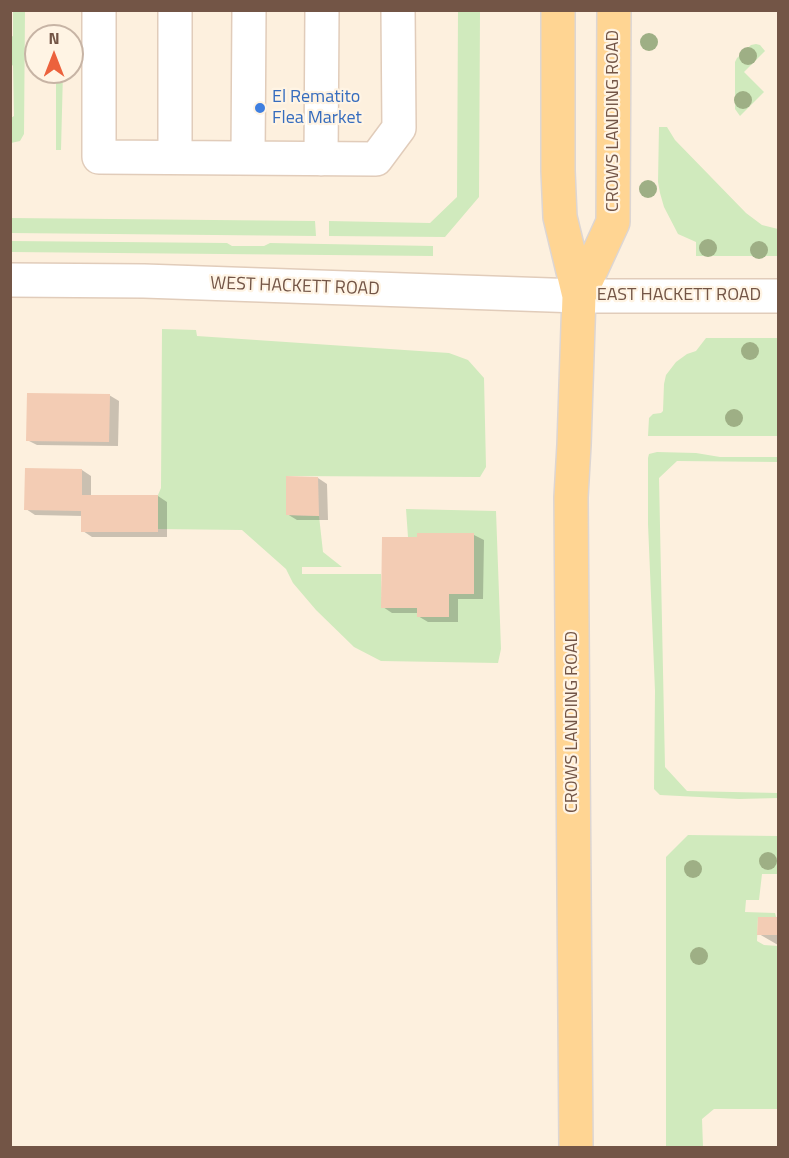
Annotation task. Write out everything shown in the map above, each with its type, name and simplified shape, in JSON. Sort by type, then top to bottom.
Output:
[{"type":"main road","name":"CROWS LANDING ROAD","points":[[558,10],[560,217],[579,296],[571,497],[576,1148]]},
{"type":"main road","name":"CROWS LANDING ROAD","points":[[579,296],[613,222],[614,10]]},
{"type":"street","points":[[99,10],[99,157],[321,159],[376,159],[399,128],[398,10]]},
{"type":"street","points":[[175,10],[175,157]]},
{"type":"street","points":[[248,158],[249,10]]},
{"type":"street","points":[[321,159],[322,10]]},
{"type":"street","name":"WEST HACKETT ROAD","points":[[10,280],[144,281],[579,296]]},
{"type":"street","name":"EAST HACKETT ROAD","points":[[579,296],[778,296]]},
{"type":"green space","points":[[13,11],[25,11],[24,134],[20,141],[11,143],[11,118],[14,116],[13,66],[10,62],[11,37],[13,36]]},
{"type":"green space","points":[[458,11],[480,11],[479,197],[445,237],[329,236],[329,221],[430,223],[457,197]]},
{"type":"green space","points":[[756,44],[765,51],[744,72],[764,92],[740,116],[735,109],[735,62],[751,45]]},
{"type":"green space","points":[[56,84],[63,84],[61,150],[56,150]]},
{"type":"green space","points":[[659,127],[667,127],[675,140],[746,213],[762,225],[778,229],[778,256],[696,256],[696,242],[678,234],[664,207],[658,182]]},
{"type":"green space","points":[[11,218],[315,221],[316,236],[11,233]]},
{"type":"green space","points":[[11,241],[227,243],[232,246],[264,246],[270,243],[433,246],[433,256],[11,252]]},
{"type":"green space","points":[[162,329],[196,330],[197,336],[449,353],[468,360],[484,378],[486,467],[480,477],[286,476],[286,515],[319,516],[323,552],[342,567],[302,567],[302,574],[381,574],[382,608],[417,608],[417,617],[448,617],[449,594],[474,594],[474,533],[418,533],[417,537],[408,537],[406,509],[496,511],[501,649],[498,663],[381,661],[354,647],[316,610],[293,583],[286,569],[242,530],[158,529],[158,495],[161,488]]},
{"type":"green space","points":[[706,338],[778,338],[778,436],[648,436],[649,418],[663,411],[666,375],[676,362],[696,351]]},
{"type":"green space","points":[[657,452],[696,453],[720,457],[778,457],[778,462],[677,461],[659,478],[665,767],[687,791],[778,793],[778,798],[739,799],[660,795],[654,789],[655,691],[648,524],[648,458],[649,454]]},
{"type":"green space","points":[[688,835],[778,836],[778,874],[762,874],[759,900],[746,900],[745,912],[775,913],[776,917],[758,917],[757,941],[764,945],[778,946],[778,1109],[714,1109],[702,1119],[703,1147],[666,1147],[666,857]]},
{"type":"building","points":[[27,393],[110,394],[109,442],[26,441]]},
{"type":"building","points":[[25,468],[82,469],[82,495],[158,495],[158,532],[81,532],[81,511],[24,510]]},
{"type":"building","points":[[286,476],[318,477],[319,516],[286,515]]},
{"type":"building","points":[[417,533],[474,533],[474,594],[449,594],[449,617],[417,617],[417,608],[381,608],[382,537],[417,537]]},
{"type":"building","points":[[758,917],[778,917],[778,935],[757,935]]},
{"type":"place","name":"El Rematito Flea Market","points":[[260,108]]}]
